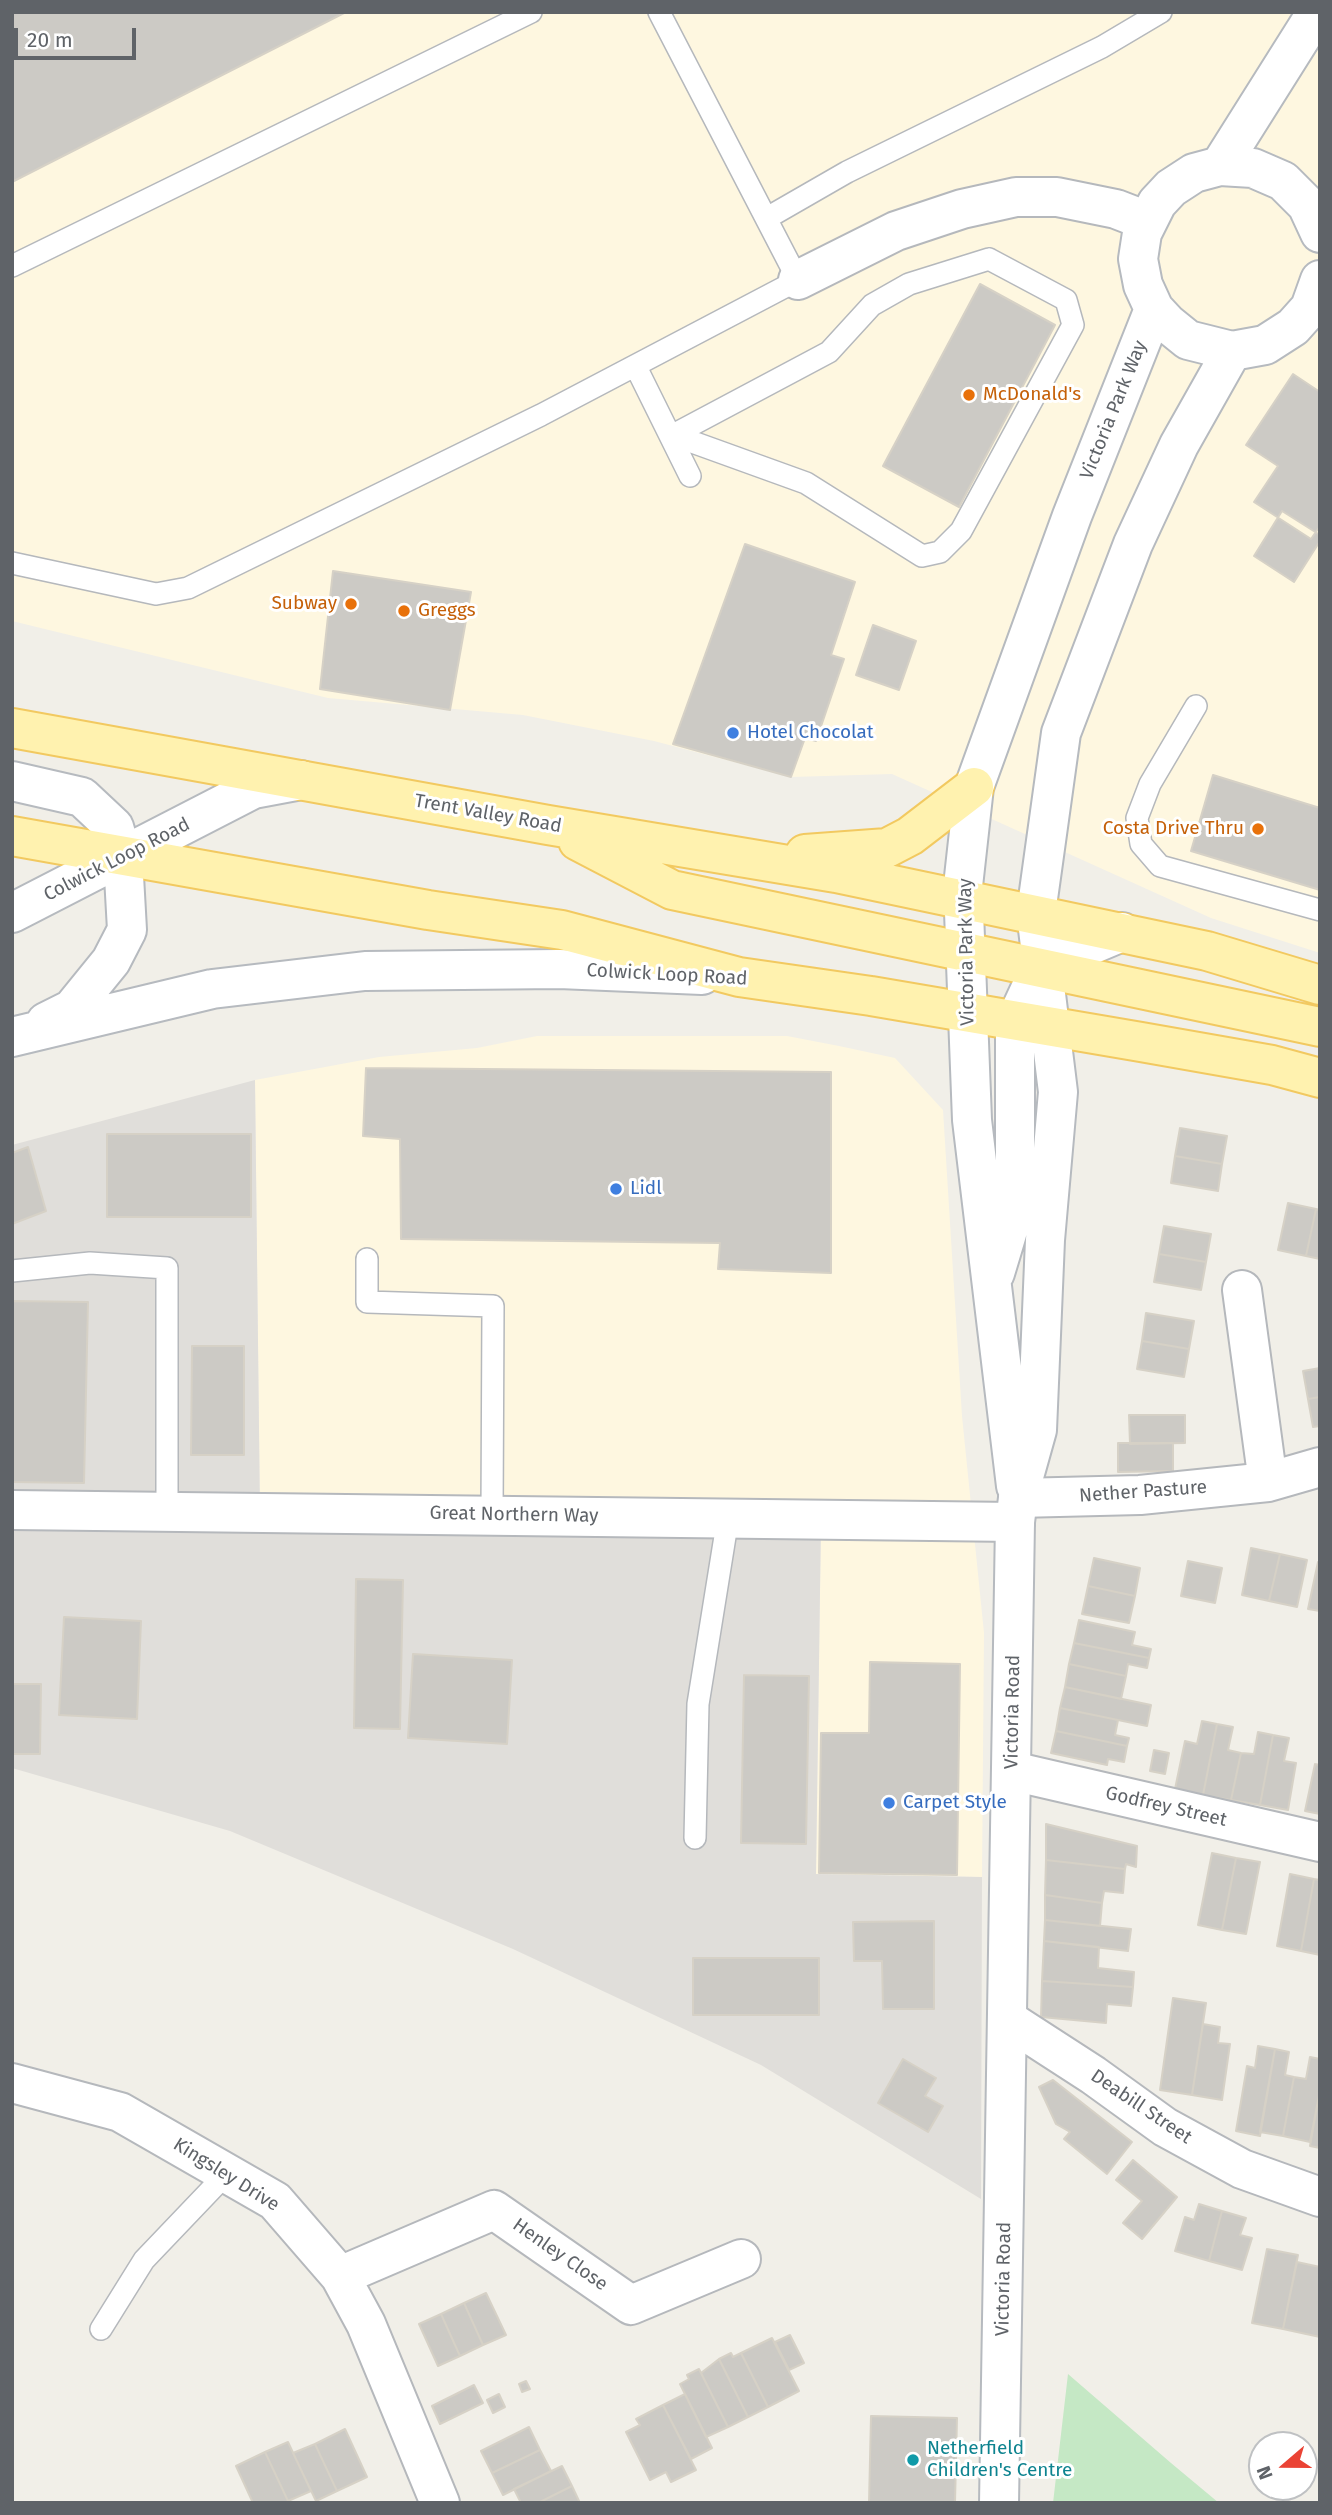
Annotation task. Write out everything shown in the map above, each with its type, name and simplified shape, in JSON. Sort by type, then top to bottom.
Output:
[{"type":"main road","name":"Trent Valley Road","points":[[12,728],[963,899]]},
{"type":"main road","points":[[743,858],[887,848],[910,836],[974,787]]},
{"type":"main road","points":[[548,825],[672,890],[1320,1027]]},
{"type":"main road","points":[[12,836],[428,911],[562,930],[739,977]]},
{"type":"main road","points":[[963,899],[1207,951],[1320,985]]},
{"type":"main road","name":"Colwick Loop Road","points":[[739,977],[871,996],[1272,1065],[1320,1078]]},
{"type":"street","points":[[1220,166],[1317,12]]},
{"type":"street","name":"Victoria Park Way","points":[[1316,299],[1293,327],[1265,345],[1232,351],[1188,340],[1154,309],[1143,285],[1138,259],[1147,221],[1171,188],[1194,173],[1220,166],[1253,168],[1283,181],[1317,214]]},
{"type":"street","points":[[798,280],[896,231],[962,208],[1016,197],[1057,197],[1116,208],[1147,221]]},
{"type":"street","name":"Victoria Park Way","points":[[1016,1510],[972,1120],[963,899],[974,787],[1072,516],[1154,309]]},
{"type":"street","points":[[990,1288],[1015,1207],[1032,1024],[1041,966],[1036,913],[1061,733],[1133,544],[1179,445],[1232,351]]},
{"type":"street","points":[[12,780],[82,797],[114,827],[123,858],[127,930],[111,961],[72,1009],[17,1036]]},
{"type":"street","name":"Colwick Loop Road","points":[[12,913],[253,789],[301,780]]},
{"type":"street","points":[[1041,966],[1122,932]]},
{"type":"street","name":"Colwick Loop Road","points":[[17,1036],[212,989],[365,971],[559,969],[739,977]]},
{"type":"street","name":"Victoria Road","points":[[999,2503],[1016,1510],[1037,1430],[1045,1240],[1058,1092],[1032,1024]]},
{"type":"street","points":[[1242,1290],[1268,1482]]},
{"type":"street","name":"Nether Pasture","points":[[1016,1510],[1268,1482],[1320,1467]]},
{"type":"street","name":"Great Northern Way","points":[[12,1510],[728,1518],[1016,1510]]},
{"type":"street","name":"Godfrey Street","points":[[1012,1771],[1320,1842]]},
{"type":"street","name":"Deabill Street","points":[[1008,2020],[1093,2075],[1165,2127],[1242,2169],[1320,2197]]},
{"type":"street","name":"Kingsley Drive","points":[[12,2083],[120,2112],[275,2201],[340,2276],[366,2324],[440,2503]]},
{"type":"street","name":"Henley Close","points":[[340,2276],[494,2210],[631,2305],[741,2259]]},
{"type":"lane","points":[[12,266],[295,131],[531,12]]},
{"type":"lane","points":[[12,563],[156,594],[187,588],[636,367],[798,280],[659,12]]},
{"type":"lane","points":[[766,218],[847,172],[1102,47],[1161,12]]},
{"type":"lane","points":[[989,259],[1066,300],[1073,325],[961,531],[940,552],[922,556],[806,483],[673,435],[829,352],[872,305],[909,284],[989,259]]},
{"type":"lane","points":[[636,367],[673,435],[690,475]]},
{"type":"lane","points":[[1196,706],[1150,784],[1137,818],[1141,844],[1160,866],[1320,910]]},
{"type":"lane","points":[[367,1259],[367,1302],[493,1306],[492,1514]]},
{"type":"lane","points":[[12,1271],[90,1263],[167,1268],[167,1511]]},
{"type":"lane","points":[[695,1838],[698,1704],[728,1518]]},
{"type":"lane","points":[[101,2329],[144,2260],[228,2172]]},
{"type":"shaded area","points":[[12,12],[1320,12],[1320,953],[1211,918],[892,774],[791,777],[654,741],[523,715],[328,698],[12,621]]},
{"type":"shaded area","points":[[537,1036],[787,1036],[895,1058],[943,1110],[962,1416],[984,1633],[982,1877],[816,1874],[821,1522],[260,1515],[255,1080],[379,1057],[477,1048]]},
{"type":"shaded area","points":[[255,1080],[260,1515],[821,1522],[816,1874],[982,1877],[981,2199],[761,2065],[513,1949],[230,1831],[12,1768],[12,1145]]},
{"type":"green space","points":[[1068,2374],[1171,2463],[1219,2503],[1053,2503]]},
{"type":"building","points":[[12,12],[346,12],[12,182]]},
{"type":"building","name":"McDonald's","points":[[980,284],[1055,325],[959,507],[883,466]]},
{"type":"building","points":[[1293,374],[1320,392],[1320,526],[1311,539],[1254,502],[1278,466],[1246,445]]},
{"type":"building","points":[[1282,511],[1320,535],[1320,541],[1294,582],[1254,556]]},
{"type":"building","points":[[745,544],[855,582],[831,655],[844,659],[816,741],[805,738],[791,777],[673,744]]},
{"type":"building","points":[[333,571],[471,592],[450,710],[320,689]]},
{"type":"building","points":[[873,625],[916,641],[899,690],[856,675]]},
{"type":"building","name":"Costa Drive Thru","points":[[1213,775],[1320,808],[1320,890],[1191,851]]},
{"type":"building","name":"Lidl","points":[[366,1068],[831,1072],[831,1273],[718,1269],[720,1243],[401,1239],[400,1139],[363,1136]]},
{"type":"building","points":[[1180,1128],[1227,1136],[1222,1164],[1175,1156]]},
{"type":"building","points":[[107,1134],[251,1134],[251,1217],[107,1217]]},
{"type":"building","points":[[28,1147],[46,1211],[12,1224],[12,1153]]},
{"type":"building","points":[[1175,1156],[1222,1164],[1218,1191],[1171,1183]]},
{"type":"building","points":[[1288,1203],[1316,1209],[1306,1256],[1278,1250]]},
{"type":"building","points":[[1316,1209],[1320,1210],[1320,1259],[1306,1256]]},
{"type":"building","points":[[1164,1226],[1211,1234],[1206,1262],[1159,1254]]},
{"type":"building","points":[[1159,1254],[1206,1262],[1201,1290],[1154,1282]]},
{"type":"building","points":[[12,1301],[88,1302],[84,1483],[12,1482]]},
{"type":"building","points":[[1146,1313],[1194,1321],[1189,1349],[1142,1341]]},
{"type":"building","points":[[1142,1341],[1189,1349],[1184,1377],[1137,1369]]},
{"type":"building","points":[[192,1346],[244,1346],[244,1455],[191,1455]]},
{"type":"building","points":[[1320,1368],[1320,1397],[1308,1399],[1303,1371]]},
{"type":"building","points":[[1320,1397],[1320,1426],[1313,1427],[1308,1399]]},
{"type":"building","points":[[1129,1415],[1185,1415],[1185,1443],[1130,1444]]},
{"type":"building","points":[[1118,1443],[1173,1443],[1173,1471],[1118,1472]]},
{"type":"building","points":[[1251,1548],[1280,1554],[1269,1601],[1242,1595]]},
{"type":"building","points":[[1280,1554],[1307,1560],[1297,1607],[1269,1601]]},
{"type":"building","points":[[1094,1558],[1140,1568],[1135,1596],[1088,1586]]},
{"type":"building","points":[[1188,1561],[1222,1568],[1215,1603],[1181,1596]]},
{"type":"building","points":[[1320,1562],[1320,1611],[1308,1609]]},
{"type":"building","points":[[356,1579],[403,1580],[400,1729],[354,1728]]},
{"type":"building","points":[[1088,1586],[1135,1596],[1129,1623],[1082,1614]]},
{"type":"building","points":[[64,1617],[141,1621],[137,1719],[59,1715]]},
{"type":"building","points":[[1079,1620],[1135,1632],[1132,1645],[1151,1649],[1149,1658],[1074,1643]]},
{"type":"building","points":[[1074,1643],[1149,1658],[1147,1668],[1128,1664],[1126,1676],[1069,1664]]},
{"type":"building","points":[[413,1654],[512,1660],[507,1744],[408,1738]]},
{"type":"building","name":"Carpet Style","points":[[870,1662],[960,1664],[957,1875],[819,1873],[821,1733],[869,1733]]},
{"type":"building","points":[[1069,1664],[1126,1676],[1121,1699],[1065,1687]]},
{"type":"building","points":[[744,1675],[809,1676],[806,1844],[741,1843]]},
{"type":"building","points":[[12,1684],[41,1684],[40,1754],[12,1754]]},
{"type":"building","points":[[1065,1687],[1151,1705],[1147,1726],[1060,1708]]},
{"type":"building","points":[[1060,1708],[1118,1720],[1115,1735],[1129,1738],[1127,1746],[1056,1731]]},
{"type":"building","points":[[1202,1721],[1217,1724],[1203,1795],[1175,1789],[1185,1741],[1197,1744]]},
{"type":"building","points":[[1217,1724],[1233,1727],[1228,1750],[1241,1753],[1231,1800],[1203,1795]]},
{"type":"building","points":[[1056,1731],[1127,1746],[1124,1762],[1108,1759],[1107,1765],[1051,1753]]},
{"type":"building","points":[[1258,1732],[1273,1735],[1260,1805],[1231,1800],[1241,1753],[1254,1754]]},
{"type":"building","points":[[1273,1735],[1289,1738],[1284,1761],[1296,1763],[1288,1810],[1260,1805]]},
{"type":"building","points":[[1154,1750],[1169,1753],[1165,1774],[1150,1771]]},
{"type":"building","points":[[1315,1764],[1320,1765],[1320,1814],[1305,1811]]},
{"type":"building","points":[[1046,1824],[1137,1846],[1136,1867],[1126,1864],[1125,1869],[1046,1860]]},
{"type":"building","points":[[1212,1853],[1236,1858],[1222,1930],[1198,1925]]},
{"type":"building","points":[[1236,1858],[1260,1862],[1246,1934],[1222,1930]]},
{"type":"building","points":[[1046,1860],[1125,1869],[1123,1893],[1104,1891],[1102,1903],[1045,1895]]},
{"type":"building","points":[[1290,1874],[1314,1879],[1301,1951],[1277,1946]]},
{"type":"building","points":[[1314,1879],[1320,1880],[1320,1955],[1301,1951]]},
{"type":"building","points":[[1045,1895],[1102,1903],[1100,1926],[1045,1920]]},
{"type":"building","points":[[1045,1920],[1131,1929],[1128,1951],[1044,1941]]},
{"type":"building","points":[[934,1921],[934,2009],[883,2009],[882,1961],[854,1961],[853,1922]]},
{"type":"building","points":[[1044,1941],[1099,1947],[1098,1968],[1134,1972],[1133,1987],[1042,1981]]},
{"type":"building","points":[[693,1958],[819,1958],[819,2015],[693,2015]]},
{"type":"building","points":[[1042,1981],[1133,1987],[1131,2006],[1107,2004],[1106,2023],[1041,2017]]},
{"type":"building","points":[[1173,1998],[1206,2003],[1192,2095],[1160,2090]]},
{"type":"building","points":[[1203,2024],[1220,2027],[1218,2043],[1230,2044],[1222,2100],[1192,2095]]},
{"type":"building","points":[[1258,2046],[1275,2049],[1260,2136],[1236,2131],[1247,2066],[1255,2068]]},
{"type":"building","points":[[1275,2049],[1289,2052],[1285,2075],[1294,2077],[1283,2136],[1260,2132]]},
{"type":"building","points":[[1310,2057],[1320,2059],[1320,2090],[1310,2142],[1283,2136],[1294,2077],[1306,2079]]},
{"type":"building","points":[[903,2059],[936,2078],[925,2096],[943,2106],[928,2132],[878,2103]]},
{"type":"building","points":[[1053,2080],[1132,2142],[1107,2174],[1064,2139],[1070,2132],[1056,2124],[1039,2087]]},
{"type":"building","points":[[1320,2090],[1320,2148],[1310,2146]]},
{"type":"building","points":[[1133,2160],[1177,2197],[1142,2239],[1123,2223],[1142,2201],[1116,2180]]},
{"type":"building","points":[[1199,2204],[1222,2211],[1209,2261],[1175,2251],[1185,2217],[1194,2220]]},
{"type":"building","points":[[1222,2211],[1246,2218],[1240,2235],[1252,2238],[1242,2270],[1209,2261]]},
{"type":"building","points":[[1267,2249],[1298,2255],[1283,2329],[1252,2323]]},
{"type":"building","points":[[1297,2262],[1320,2267],[1320,2337],[1283,2329]]},
{"type":"building","points":[[486,2293],[506,2335],[483,2345],[464,2303]]},
{"type":"building","points":[[464,2303],[483,2345],[460,2356],[441,2314]]},
{"type":"building","points":[[441,2314],[460,2356],[438,2366],[419,2324]]},
{"type":"building","points":[[790,2335],[804,2363],[789,2370],[775,2342]]},
{"type":"building","points":[[772,2338],[799,2391],[768,2407],[741,2353]]},
{"type":"building","points":[[731,2353],[733,2357],[741,2353],[768,2407],[748,2417],[719,2359]]},
{"type":"building","points":[[719,2359],[748,2417],[728,2427],[701,2373]]},
{"type":"building","points":[[699,2369],[728,2427],[706,2437],[680,2384],[689,2379],[687,2375]]},
{"type":"building","points":[[526,2381],[530,2389],[522,2392],[519,2384]]},
{"type":"building","points":[[474,2385],[483,2403],[440,2424],[432,2406]]},
{"type":"building","points":[[499,2394],[505,2407],[493,2413],[487,2400]]},
{"type":"building","points":[[685,2394],[712,2448],[691,2459],[663,2405]]},
{"type":"building","points":[[663,2405],[696,2470],[671,2482],[666,2472],[650,2480],[626,2432],[640,2425],[636,2419]]},
{"type":"building","name":"Netherfield Children's Centre","points":[[871,2416],[957,2418],[955,2503],[869,2503]]},
{"type":"building","points":[[529,2427],[540,2450],[492,2473],[481,2451]]},
{"type":"building","points":[[345,2429],[367,2477],[337,2491],[315,2444]]},
{"type":"building","points":[[288,2442],[311,2491],[288,2501],[265,2452]]},
{"type":"building","points":[[315,2444],[337,2491],[316,2501],[293,2453]]},
{"type":"building","points":[[540,2450],[551,2471],[503,2495],[492,2473]]},
{"type":"building","points":[[265,2452],[288,2501],[286,2503],[253,2503],[236,2466]]},
{"type":"building","points":[[562,2466],[572,2486],[538,2503],[521,2503],[514,2489]]},
{"type":"building","points":[[572,2486],[580,2503],[538,2503]]},
{"type":"place","name":"McDonald's","points":[[969,395]]},
{"type":"place","name":"Subway","points":[[351,604]]},
{"type":"place","name":"Greggs","points":[[404,611]]},
{"type":"place","name":"Hotel Chocolat","points":[[733,733]]},
{"type":"place","name":"Costa Drive Thru","points":[[1258,829]]},
{"type":"place","name":"Lidl","points":[[616,1189]]},
{"type":"place","name":"Carpet Style","points":[[889,1803]]},
{"type":"place","name":"Netherfield Children's Centre","points":[[913,2460]]}]
